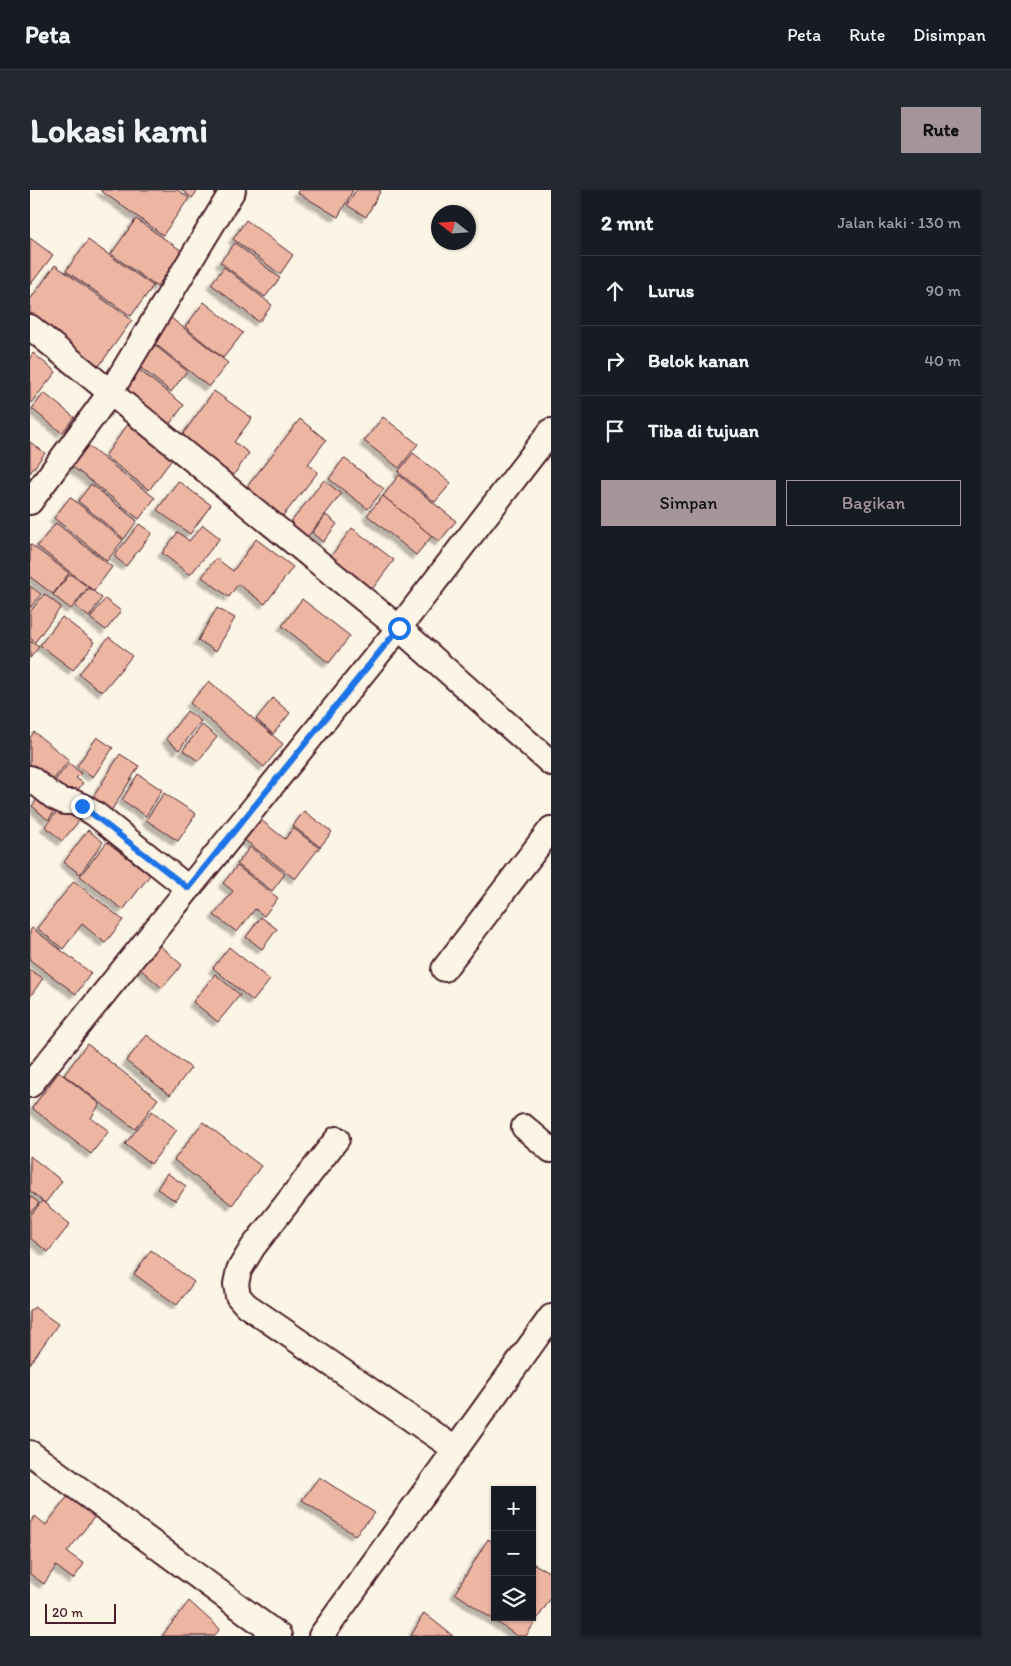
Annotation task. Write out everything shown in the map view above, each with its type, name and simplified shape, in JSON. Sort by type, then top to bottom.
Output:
[{"type":"street","points":[[30,502],[110,393],[233,190]]},
{"type":"street","points":[[30,327],[399,628],[551,763]]},
{"type":"street","points":[[30,1085],[399,628],[551,431]]},
{"type":"street","points":[[30,778],[59,800],[82,806],[94,814],[188,888]]},
{"type":"street","points":[[444,969],[551,829]]},
{"type":"street","points":[[524,1127],[551,1150]]},
{"type":"street","points":[[336,1139],[252,1247],[239,1270],[236,1284],[238,1296],[246,1305],[456,1449]]},
{"type":"street","points":[[321,1636],[551,1317]]},
{"type":"street","points":[[30,1453],[278,1636]]},
{"type":"building","points":[[100,190],[178,190],[189,198],[163,235]]},
{"type":"building","points":[[182,190],[198,190],[192,198]]},
{"type":"building","points":[[299,190],[353,190],[338,217],[298,193]]},
{"type":"building","points":[[356,190],[381,190],[366,217],[347,205]]},
{"type":"building","points":[[136,219],[182,251],[157,287],[111,254]]},
{"type":"building","points":[[246,220],[293,255],[280,274],[233,239]]},
{"type":"building","points":[[30,238],[53,255],[30,285]]},
{"type":"building","points":[[88,240],[153,286],[131,316],[66,271]]},
{"type":"building","points":[[235,243],[280,278],[265,297],[220,262]]},
{"type":"building","points":[[55,265],[132,320],[99,366],[30,316],[30,300]]},
{"type":"building","points":[[224,267],[272,305],[259,322],[211,284]]},
{"type":"building","points":[[204,302],[243,333],[223,358],[185,327]]},
{"type":"building","points":[[171,318],[228,363],[209,387],[153,342]]},
{"type":"building","points":[[152,343],[187,371],[171,392],[136,364]]},
{"type":"building","points":[[33,353],[56,372],[30,404],[30,358]]},
{"type":"building","points":[[139,370],[184,405],[166,429],[120,394]]},
{"type":"building","points":[[214,391],[252,418],[234,442],[249,453],[233,476],[180,438]]},
{"type":"building","points":[[44,393],[74,417],[62,433],[32,409]]},
{"type":"building","points":[[383,417],[418,444],[399,468],[364,441]]},
{"type":"building","points":[[300,419],[326,440],[308,464],[318,472],[282,517],[246,488]]},
{"type":"building","points":[[128,424],[173,458],[149,490],[105,456]]},
{"type":"building","points":[[30,442],[45,453],[30,473]]},
{"type":"building","points":[[84,443],[155,498],[139,519],[68,463]]},
{"type":"building","points":[[413,453],[451,483],[435,502],[398,472]]},
{"type":"building","points":[[344,458],[384,489],[368,509],[329,479]]},
{"type":"building","points":[[399,475],[456,521],[439,542],[383,496]]},
{"type":"building","points":[[324,480],[341,494],[305,540],[287,527]]},
{"type":"building","points":[[178,481],[211,505],[190,534],[157,510]]},
{"type":"building","points":[[91,484],[137,521],[124,539],[78,501]]},
{"type":"building","points":[[383,496],[432,536],[416,555],[367,515]]},
{"type":"building","points":[[70,497],[123,540],[107,561],[54,518]]},
{"type":"building","points":[[326,515],[337,524],[323,542],[312,533]]},
{"type":"building","points":[[56,523],[112,567],[94,591],[37,546]]},
{"type":"building","points":[[139,524],[152,533],[126,566],[114,556]]},
{"type":"building","points":[[203,525],[220,538],[190,575],[162,553],[178,532],[189,541]]},
{"type":"building","points":[[352,528],[394,560],[370,592],[328,560]]},
{"type":"building","points":[[256,539],[293,567],[265,604],[238,584],[229,597],[202,577],[216,558],[233,571]]},
{"type":"building","points":[[30,544],[69,573],[53,594],[30,577]]},
{"type":"building","points":[[70,574],[88,587],[71,609],[53,595]]},
{"type":"building","points":[[30,586],[41,594],[30,608]]},
{"type":"building","points":[[89,588],[102,598],[89,617],[75,606]]},
{"type":"building","points":[[44,594],[61,607],[35,642],[30,638],[30,612]]},
{"type":"building","points":[[105,599],[121,611],[106,630],[90,618]]},
{"type":"building","points":[[302,599],[350,636],[329,663],[282,626]]},
{"type":"building","points":[[217,608],[235,618],[216,651],[198,640]]},
{"type":"building","points":[[62,617],[95,642],[73,670],[40,645]]},
{"type":"building","points":[[109,637],[132,656],[102,692],[79,674]]},
{"type":"building","points":[[30,641],[39,647],[30,658]]},
{"type":"building","points":[[209,681],[283,744],[264,767],[190,703]]},
{"type":"building","points":[[273,698],[290,713],[273,734],[256,719]]},
{"type":"building","points":[[187,711],[201,721],[179,750],[166,739]]},
{"type":"building","points":[[202,725],[217,737],[198,761],[183,750]]},
{"type":"building","points":[[34,732],[69,760],[48,786],[30,772],[30,738]]},
{"type":"building","points":[[97,737],[113,748],[93,777],[77,766]]},
{"type":"building","points":[[120,754],[139,766],[111,811],[92,799]]},
{"type":"building","points":[[69,763],[81,773],[76,778],[83,783],[73,796],[48,789]]},
{"type":"building","points":[[138,774],[162,790],[146,816],[122,800]]},
{"type":"building","points":[[44,791],[60,805],[48,820],[32,806]]},
{"type":"building","points":[[164,793],[196,814],[178,841],[146,820]]},
{"type":"building","points":[[63,805],[80,820],[62,841],[45,826]]},
{"type":"building","points":[[304,811],[332,832],[320,847],[293,826]]},
{"type":"building","points":[[257,817],[285,839],[293,828],[319,848],[295,879],[242,838]]},
{"type":"building","points":[[88,830],[103,842],[80,874],[64,862]]},
{"type":"building","points":[[107,842],[150,875],[123,910],[80,876]]},
{"type":"building","points":[[250,847],[285,874],[272,891],[237,864]]},
{"type":"building","points":[[237,866],[278,898],[264,916],[255,909],[237,932],[214,915],[233,891],[223,883]]},
{"type":"building","points":[[74,881],[123,920],[105,943],[82,924],[63,949],[37,928]]},
{"type":"building","points":[[261,917],[277,929],[262,949],[246,937]]},
{"type":"building","points":[[32,928],[91,973],[76,994],[30,960],[30,931]]},
{"type":"building","points":[[158,944],[182,965],[162,988],[138,967]]},
{"type":"building","points":[[229,947],[270,980],[253,1001],[213,968]]},
{"type":"building","points":[[30,970],[43,978],[30,997]]},
{"type":"building","points":[[215,974],[240,995],[218,1022],[193,1002]]},
{"type":"building","points":[[147,1035],[191,1068],[170,1095],[126,1061]]},
{"type":"building","points":[[87,1044],[158,1099],[135,1129],[64,1075]]},
{"type":"building","points":[[59,1072],[100,1104],[91,1118],[109,1131],[91,1154],[32,1108]]},
{"type":"building","points":[[152,1111],[177,1130],[151,1164],[125,1144]]},
{"type":"building","points":[[203,1122],[261,1166],[232,1205],[174,1160]]},
{"type":"building","points":[[30,1156],[62,1181],[45,1203],[30,1191]]},
{"type":"building","points":[[167,1173],[186,1186],[176,1201],[157,1189]]},
{"type":"building","points":[[30,1196],[39,1203],[30,1213]]},
{"type":"building","points":[[42,1201],[70,1224],[48,1252],[30,1238],[30,1216]]},
{"type":"building","points":[[151,1250],[194,1282],[177,1305],[134,1274]]},
{"type":"building","points":[[34,1307],[58,1324],[30,1364],[30,1312]]},
{"type":"building","points":[[319,1477],[375,1513],[355,1535],[302,1500]]},
{"type":"building","points":[[68,1496],[95,1516],[67,1552],[84,1564],[73,1579],[56,1566],[44,1584],[30,1574],[30,1523],[35,1516],[46,1525]]},
{"type":"building","points":[[488,1539],[491,1541],[491,1618],[455,1593]]},
{"type":"building","points":[[536,1565],[551,1573],[551,1598],[536,1621]]},
{"type":"building","points":[[189,1601],[220,1629],[214,1636],[162,1636]]},
{"type":"building","points":[[424,1613],[453,1636],[411,1636]]},
{"type":"building","points":[[495,1621],[536,1621],[526,1636],[517,1636]]},
{"type":"route","points":[[82,806],[188,888],[399,628]]}]
